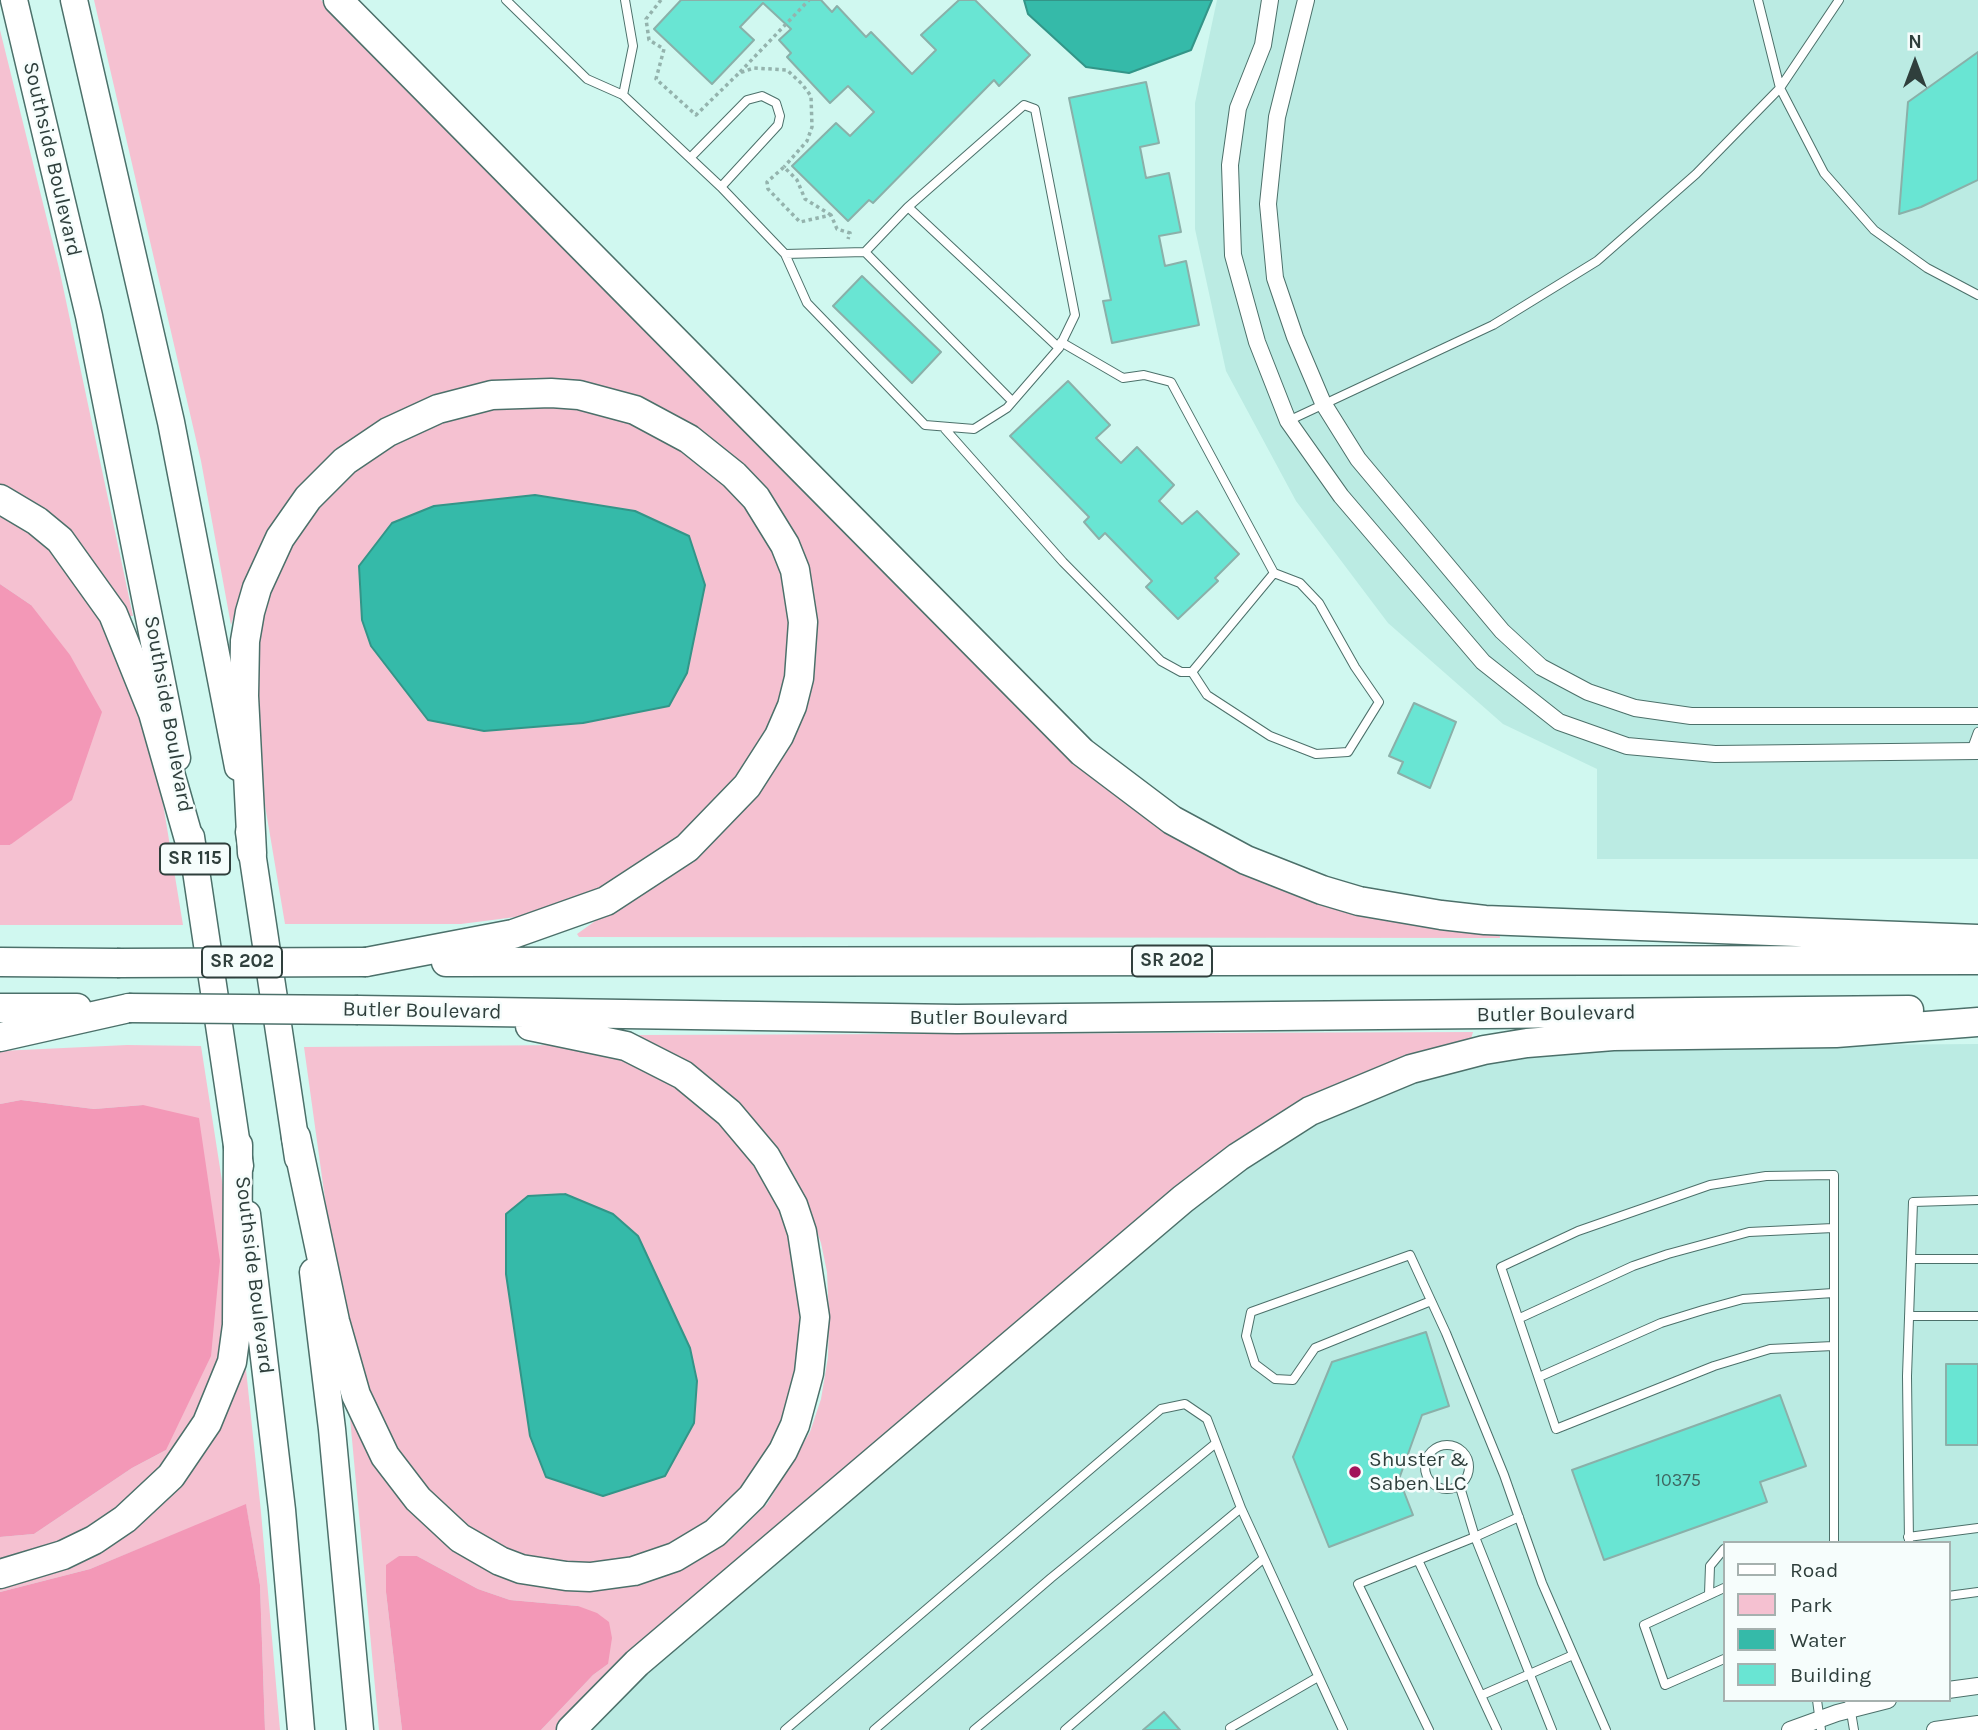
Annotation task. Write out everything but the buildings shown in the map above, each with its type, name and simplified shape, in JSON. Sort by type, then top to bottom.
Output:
[{"type":"highway","name":"Southside Boulevard","points":[[13,0],[92,329],[156,640],[194,857],[238,1145],[282,1510],[301,1730]]},
{"type":"highway","name":"SR 115","points":[[74,0],[171,422],[252,853],[296,1137],[332,1429],[360,1730]]},
{"type":"highway","points":[[338,0],[1082,752],[1139,798],[1181,826],[1246,860],[1322,890],[1359,901],[1441,915],[1485,920],[1978,939]]},
{"type":"highway","points":[[252,853],[244,696],[245,641],[250,612],[257,587],[280,538],[308,498],[345,461],[388,432],[438,409],[492,395],[551,393],[579,395],[635,410],[689,439],[734,475],[756,498],[785,545],[794,570],[803,622],[799,678],[792,706],[779,736],[747,786],[687,848],[607,901],[513,934],[366,962]]},
{"type":"highway","points":[[0,499],[37,521],[60,540],[113,614],[153,713],[194,857]]},
{"type":"highway","points":[[0,952],[38,962]]},
{"type":"highway","name":"SR 202","points":[[0,962],[1978,960]]},
{"type":"highway","name":"Butler Boulevard","points":[[0,1008],[358,1010],[957,1019],[1978,1010]]},
{"type":"highway","points":[[0,1037],[129,1008]]},
{"type":"highway","points":[[296,1137],[335,1321],[356,1395],[385,1456],[400,1479],[437,1519],[477,1550],[500,1561],[521,1569],[566,1576],[634,1571],[675,1557],[695,1546],[734,1516],[752,1497],[783,1451],[802,1401],[815,1317],[809,1261],[793,1205],[766,1157],[748,1134],[729,1112],[683,1075],[626,1046],[539,1029],[480,1012]]},
{"type":"highway","points":[[570,1730],[637,1663],[1183,1199],[1238,1157],[1310,1111],[1411,1069],[1527,1043],[1613,1036],[1836,1033],[1978,1022]]},
{"type":"highway","points":[[0,1574],[63,1555],[94,1540],[125,1519],[171,1476],[207,1423],[232,1362],[237,1325],[238,1145]]},
{"type":"street","points":[[1270,0],[1263,45],[1238,108],[1230,165],[1233,255],[1257,342],[1288,421],[1341,496],[1483,662],[1559,722],[1627,746],[1715,754],[1975,751]]},
{"type":"street","points":[[1306,0],[1277,117],[1268,204],[1275,278],[1294,337],[1324,403],[1358,459],[1502,631],[1541,667],[1588,692],[1635,708],[1691,716],[1978,716]]},
{"type":"street","points":[[1950,1690],[1978,1686]]},
{"type":"street","points":[[1790,1730],[1819,1725],[1850,1705],[1873,1702]]},
{"type":"street","points":[[1935,1730],[1978,1724]]},
{"type":"lane","points":[[506,0],[587,79],[622,94],[722,187],[785,254],[807,303],[925,425],[945,429],[974,429],[1007,408],[1060,345],[1075,315],[1035,109],[1024,105],[908,207],[865,252]]},
{"type":"lane","points":[[622,94],[633,46],[625,0]]},
{"type":"lane","points":[[1758,0],[1780,88],[1824,173],[1874,230],[1927,268],[1978,295]]},
{"type":"lane","points":[[1288,421],[1493,325],[1597,261],[1696,174],[1780,88],[1839,0]]},
{"type":"lane","points":[[691,157],[747,100],[762,96],[776,103],[780,116],[778,125],[722,187]]},
{"type":"lane","points":[[908,207],[1060,345],[1123,379],[1144,374],[1171,382],[1275,573],[1300,583],[1320,603],[1355,667],[1379,702],[1348,752],[1316,754],[1270,736],[1207,695],[1192,672]]},
{"type":"lane","points":[[785,254],[865,252],[1012,401]]},
{"type":"lane","points":[[945,429],[1063,562],[1161,661],[1181,672],[1192,672]]},
{"type":"lane","points":[[1192,672],[1275,573]]},
{"type":"lane","points":[[1975,751],[1978,732]]},
{"type":"lane","points":[[1833,1346],[1770,1349],[1714,1366],[1556,1429],[1501,1267],[1598,1224],[1710,1185],[1766,1176],[1834,1175],[1834,1541]]},
{"type":"lane","points":[[1978,1200],[1913,1202],[1909,1316],[1908,1540],[1978,1528]]},
{"type":"lane","points":[[1520,1318],[1633,1266],[1668,1254],[1749,1232],[1833,1228]]},
{"type":"lane","points":[[1431,1301],[1315,1348],[1293,1380],[1275,1379],[1255,1364],[1246,1336],[1251,1312],[1410,1255],[1431,1301],[1573,1655],[1606,1730]]},
{"type":"lane","points":[[1911,1259],[1978,1259]]},
{"type":"lane","points":[[1539,1377],[1661,1323],[1703,1310],[1744,1299],[1833,1293]]},
{"type":"lane","points":[[1909,1316],[1978,1316]]},
{"type":"lane","points":[[785,1730],[1161,1409],[1185,1404],[1207,1419],[1241,1508],[1343,1730]]},
{"type":"lane","points":[[874,1730],[1051,1578],[1216,1443]]},
{"type":"lane","points":[[1460,1487],[1441,1489],[1429,1480],[1428,1454],[1436,1446],[1459,1447],[1469,1461],[1468,1474],[1460,1487],[1475,1537],[1552,1730]]},
{"type":"lane","points":[[974,1730],[1241,1508]]},
{"type":"lane","points":[[1429,1730],[1358,1584],[1519,1517]]},
{"type":"lane","points":[[1709,1594],[1710,1566],[1722,1551]]},
{"type":"lane","points":[[1065,1730],[1264,1558]]},
{"type":"lane","points":[[1418,1560],[1497,1730]]},
{"type":"lane","points":[[1722,1589],[1644,1625],[1665,1685],[1722,1660]]},
{"type":"lane","points":[[1950,1596],[1978,1592]]},
{"type":"lane","points":[[1482,1695],[1573,1655]]},
{"type":"lane","points":[[1230,1728],[1318,1676]]},
{"type":"lane","points":[[1817,1702],[1819,1725]]},
{"type":"lane","points":[[1850,1705],[1854,1730]]},
{"type":"path","points":[[661,0],[646,19],[649,40],[664,49],[655,75],[696,115],[809,0]]},
{"type":"path","points":[[739,73],[754,68],[786,70],[811,96],[814,118],[809,135],[766,186],[800,222],[831,215]]},
{"type":"path","points":[[784,167],[797,180],[805,198],[831,215],[837,229],[850,233],[845,251]]},
{"type":"shaded area","points":[[1217,0],[1978,0],[1978,859],[1597,859],[1597,769],[1503,724],[1388,623],[1296,501],[1226,371],[1195,229],[1195,103]]},
{"type":"shaded area","points":[[0,584],[31,605],[70,655],[102,712],[72,800],[10,845],[0,845]]},
{"type":"shaded area","points":[[1978,1044],[1978,1730],[583,1730],[673,1644],[1206,1192],[1296,1128],[1456,1063],[1570,1047]]},
{"type":"shaded area","points":[[21,1100],[94,1109],[143,1105],[199,1118],[220,1261],[211,1356],[166,1450],[132,1468],[34,1534],[0,1537],[0,1104]]},
{"type":"shaded area","points":[[246,1504],[260,1585],[265,1730],[0,1730],[0,1592],[90,1569]]},
{"type":"shaded area","points":[[399,1556],[417,1556],[478,1589],[510,1600],[578,1606],[597,1613],[609,1622],[612,1638],[608,1664],[593,1675],[541,1730],[402,1730],[386,1592],[386,1565]]},
{"type":"green space","points":[[94,0],[321,0],[596,275],[1173,830],[1499,931],[1500,938],[579,937],[577,934],[672,866],[798,701],[779,521],[621,399],[398,415],[244,583],[231,625],[201,461]]},
{"type":"green space","points":[[0,30],[59,268],[133,616],[128,616],[93,560],[66,533],[0,490]]},
{"type":"green space","points":[[537,402],[603,412],[658,432],[745,500],[777,557],[791,602],[786,685],[764,737],[728,789],[674,845],[612,884],[539,914],[461,924],[285,924],[255,746],[258,619],[297,525],[345,471],[451,412]],"holes":[[[635,511],[689,536],[705,584],[669,706],[583,723],[484,731],[428,720],[371,646],[362,620],[359,567]]]},
{"type":"green space","points":[[0,510],[41,539],[102,612],[156,761],[183,925],[0,925],[0,845],[11,845],[31,605],[0,584]]},
{"type":"green space","points":[[1473,1032],[1471,1039],[1418,1052],[1335,1088],[560,1730],[541,1730],[593,1675],[608,1664],[578,1606],[510,1600],[478,1589],[417,1556],[399,1556],[386,1592],[402,1730],[379,1730],[350,1418],[376,1463],[527,1578],[724,1539],[728,1542],[767,1504],[810,1432],[821,1399],[828,1357],[829,1317],[827,1272],[821,1243],[808,1206],[792,1172],[770,1138],[739,1105],[699,1071],[637,1035]]},
{"type":"green space","points":[[127,1045],[201,1046],[229,1226],[228,1319],[211,1392],[170,1463],[94,1534],[0,1564],[0,1537],[34,1534],[132,1468],[166,1450],[143,1105],[94,1109],[21,1100],[0,1104],[0,1051]]},
{"type":"green space","points":[[568,1045],[601,1049],[674,1083],[713,1115],[740,1145],[779,1206],[791,1232],[801,1287],[801,1349],[784,1416],[772,1446],[729,1506],[694,1535],[659,1553],[591,1568],[521,1556],[482,1542],[405,1468],[368,1400],[338,1293],[304,1047]],"holes":[[[565,1194],[613,1214],[667,1299],[690,1348],[530,1436],[506,1274],[506,1214]]]},
{"type":"green space","points":[[245,1360],[280,1730],[265,1730],[260,1585],[246,1505],[90,1569],[0,1592],[0,1582],[108,1545]]},
{"type":"water","points":[[1024,0],[1212,0],[1191,50],[1129,73],[1086,67],[1028,14]]},
{"type":"water","points":[[535,495],[635,511],[689,536],[705,585],[687,673],[669,706],[583,723],[484,731],[428,720],[371,646],[362,620],[359,566],[392,523],[434,506]]},
{"type":"water","points":[[565,1194],[613,1214],[638,1236],[690,1348],[697,1381],[694,1423],[665,1476],[603,1496],[546,1477],[530,1436],[506,1274],[506,1214],[528,1196]]},
{"type":"place","name":"Shuster & Saben LLC","points":[[1355,1472]]}]
